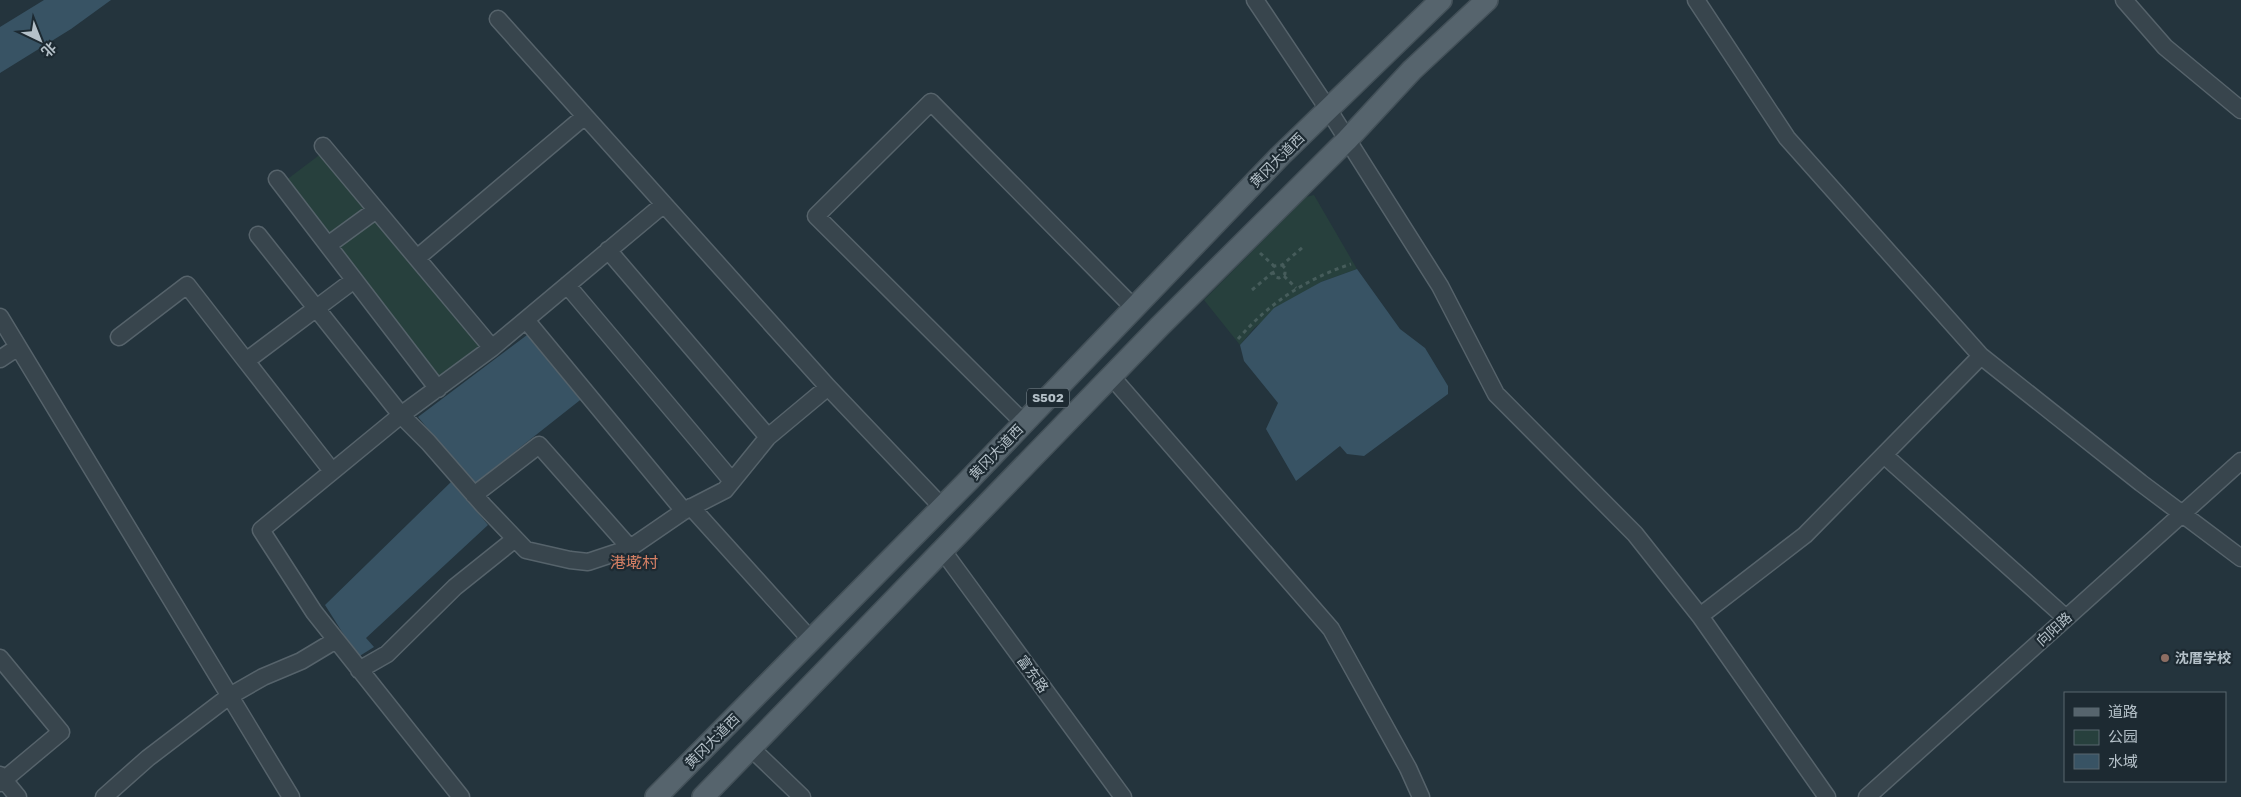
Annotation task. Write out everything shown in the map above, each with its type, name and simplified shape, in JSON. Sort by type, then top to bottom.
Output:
[{"type":"main road","name":"黄冈大道西","points":[[656,797],[942,507],[1328,109],[1441,0]]},
{"type":"main road","name":"S502","points":[[703,797],[1111,376],[1347,140],[1412,70],[1488,0]]},
{"type":"street","points":[[1255,0],[1328,109],[1440,286],[1496,394],[1635,534],[1700,616],[1827,797]]},
{"type":"street","points":[[1696,0],[1787,138],[1981,356],[2241,558]]},
{"type":"street","points":[[2124,0],[2164,47],[2241,110]]},
{"type":"street","points":[[498,19],[828,386],[942,507]]},
{"type":"street","points":[[1024,423],[816,216],[931,102],[1134,308]]},
{"type":"street","points":[[417,258],[585,116]]},
{"type":"street","points":[[324,146],[492,348]]},
{"type":"street","points":[[277,179],[438,389]]},
{"type":"street","points":[[461,797],[314,612],[261,530],[401,416],[492,348],[664,204]]},
{"type":"street","points":[[328,245],[376,210]]},
{"type":"street","points":[[258,235],[401,416],[428,442],[474,495],[526,550],[588,562],[630,548],[687,509],[725,490],[768,437],[828,386]]},
{"type":"street","points":[[608,250],[768,437]]},
{"type":"street","points":[[246,361],[354,280]]},
{"type":"street","points":[[119,337],[187,285],[332,472]]},
{"type":"street","points":[[566,286],[732,481]]},
{"type":"street","points":[[0,317],[228,697],[291,797]]},
{"type":"street","points":[[526,320],[687,509],[811,640]]},
{"type":"street","points":[[0,358],[18,347]]},
{"type":"street","points":[[1700,616],[1805,535],[1981,356]]},
{"type":"street","points":[[1111,376],[1331,629],[1408,768],[1421,797]]},
{"type":"street","points":[[474,495],[540,444],[630,548]]},
{"type":"street","points":[[1884,455],[2066,618]]},
{"type":"street","name":"向阳路","points":[[1867,797],[2241,461]]},
{"type":"street","points":[[360,670],[386,654],[455,587],[515,538]]},
{"type":"street","name":"富东路","points":[[943,551],[1123,797]]},
{"type":"street","points":[[104,797],[148,758],[228,697],[263,677],[301,661],[336,640]]},
{"type":"street","points":[[0,658],[61,732],[0,783]]},
{"type":"street","points":[[751,748],[802,797]]},
{"type":"street","points":[[0,775],[18,797]]},
{"type":"path","points":[[1274,266],[1282,265],[1303,247]]},
{"type":"path","points":[[1255,248],[1274,266]]},
{"type":"path","points":[[1238,339],[1256,319],[1296,288],[1351,264]]},
{"type":"path","points":[[1282,265],[1286,270],[1284,276]]},
{"type":"path","points":[[1252,290],[1272,273],[1274,266]]},
{"type":"path","points":[[1272,273],[1277,278],[1284,276]]},
{"type":"path","points":[[1284,276],[1296,288]]},
{"type":"green space","points":[[322,153],[481,345],[439,376],[285,181]]},
{"type":"green space","points":[[1314,195],[1357,269],[1321,282],[1255,327],[1240,345],[1204,300],[1306,197]]},
{"type":"water","points":[[44,0],[111,0],[71,29],[0,73],[0,27]]},
{"type":"water","points":[[1357,269],[1400,329],[1425,348],[1448,386],[1448,394],[1364,456],[1347,454],[1340,446],[1296,481],[1266,429],[1278,403],[1244,361],[1240,345],[1274,308],[1321,282]]},
{"type":"water","points":[[531,332],[584,397],[474,484],[418,417]]},
{"type":"water","points":[[452,481],[488,525],[366,638],[374,647],[358,657],[325,605]]},
{"type":"place","name":"沈厝学校","points":[[2165,658]]},
{"type":"district","name":"港墘村","points":[[634,562]]}]
